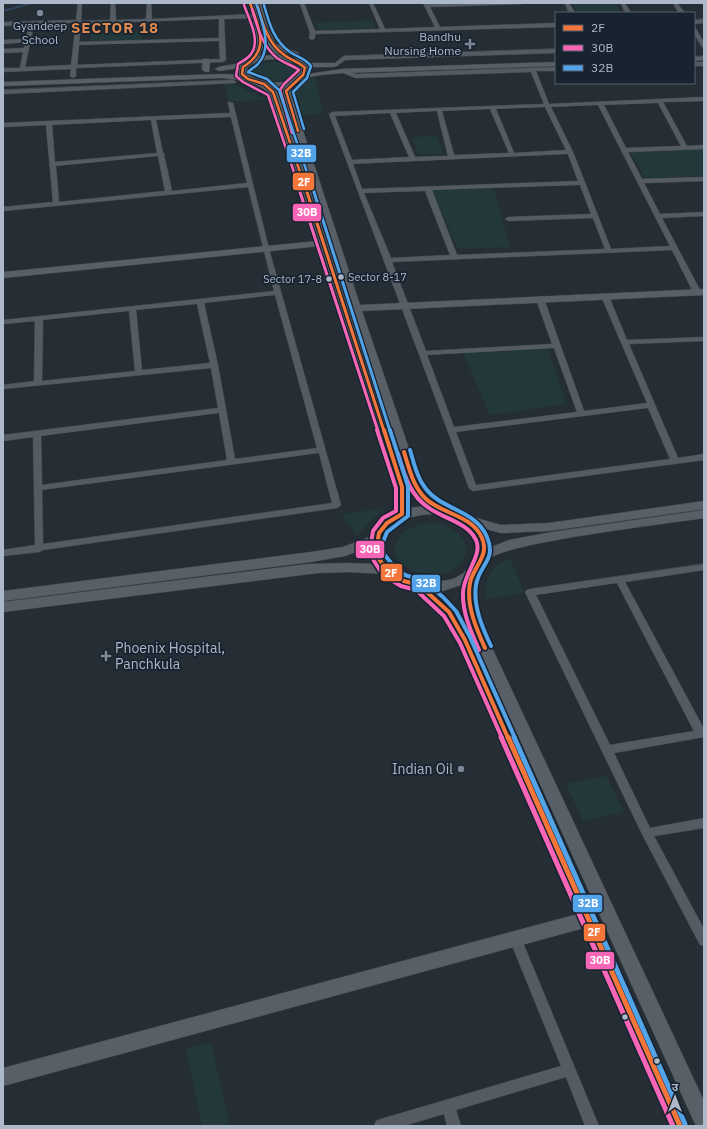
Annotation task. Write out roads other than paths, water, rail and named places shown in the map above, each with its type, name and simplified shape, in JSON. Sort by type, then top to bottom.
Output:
[{"type":"street","points":[[72,76],[80,3]]},
{"type":"street","points":[[112,3],[113,22]]},
{"type":"street","points":[[149,3],[149,20]]},
{"type":"street","points":[[245,78],[242,72],[245,66],[253,60],[260,46],[250,3]]},
{"type":"street","points":[[257,3],[267,36],[272,46],[288,58],[303,65],[555,57]]},
{"type":"street","points":[[302,3],[313,35],[383,30],[555,24]]},
{"type":"street","points":[[371,3],[383,30]]},
{"type":"street","points":[[438,28],[426,5],[522,3]]},
{"type":"street","points":[[567,3],[572,12]]},
{"type":"street","points":[[623,3],[628,12]]},
{"type":"street","points":[[675,3],[681,12]]},
{"type":"street","points":[[3,24],[113,22],[254,16]]},
{"type":"street","points":[[3,70],[223,60],[221,17]]},
{"type":"street","points":[[22,70],[32,23]]},
{"type":"street","points":[[695,33],[701,49]]},
{"type":"street","points":[[76,44],[222,39]]},
{"type":"street","points":[[3,42],[28,40]]},
{"type":"street","points":[[272,46],[335,65]]},
{"type":"street","points":[[3,51],[26,50]]},
{"type":"street","points":[[335,65],[344,58],[555,51]]},
{"type":"street","points":[[253,60],[270,57],[288,58]]},
{"type":"street","points":[[193,84],[203,73],[206,61]]},
{"type":"street","points":[[216,76],[245,78],[252,82],[264,84],[280,84],[315,74],[342,71],[555,64]]},
{"type":"street","points":[[303,65],[305,72],[289,85],[286,91],[303,147],[415,485],[426,499],[443,511],[464,519],[501,529],[549,527],[704,505]]},
{"type":"street","points":[[3,84],[203,73],[245,66]]},
{"type":"street","points":[[342,71],[356,76],[555,69]]},
{"type":"street","points":[[533,70],[547,105],[584,184],[594,216],[609,251]]},
{"type":"street","points":[[3,79],[203,73],[233,82],[276,99]]},
{"type":"street","points":[[3,92],[233,82]]},
{"type":"street","points":[[264,84],[273,92],[276,99],[324,243],[402,487],[402,514]]},
{"type":"street","points":[[704,99],[332,114],[473,488],[704,457]]},
{"type":"street","points":[[659,100],[685,148]]},
{"type":"street","points":[[3,553],[40,549],[337,505],[266,248],[230,103]]},
{"type":"street","points":[[356,308],[700,292],[658,216],[600,103]]},
{"type":"street","points":[[492,107],[512,154]]},
{"type":"street","points":[[439,109],[451,157]]},
{"type":"street","points":[[392,111],[413,159]]},
{"type":"street","points":[[3,125],[232,115]]},
{"type":"street","points":[[153,118],[169,192]]},
{"type":"street","points":[[49,123],[54,164],[56,204]]},
{"type":"street","points":[[624,150],[704,147]]},
{"type":"street","points":[[350,162],[570,152]]},
{"type":"street","points":[[54,164],[162,154]]},
{"type":"street","points":[[640,181],[704,179]]},
{"type":"street","points":[[360,191],[584,184]]},
{"type":"street","points":[[3,209],[250,185]]},
{"type":"street","points":[[428,189],[454,257]]},
{"type":"street","points":[[658,216],[704,214]]},
{"type":"street","points":[[508,219],[594,216]]},
{"type":"street","points":[[3,275],[324,243]]},
{"type":"street","points":[[388,260],[675,248]]},
{"type":"street","points":[[3,322],[279,293]]},
{"type":"street","points":[[605,296],[675,461]]},
{"type":"street","points":[[540,299],[581,413]]},
{"type":"street","points":[[200,302],[214,365],[230,461]]},
{"type":"street","points":[[132,309],[139,373]]},
{"type":"street","points":[[38,384],[39,318]]},
{"type":"street","points":[[624,342],[703,340]]},
{"type":"street","points":[[423,354],[558,346]]},
{"type":"street","points":[[3,387],[214,365]]},
{"type":"street","points":[[452,430],[651,404]]},
{"type":"street","points":[[3,438],[221,410]]},
{"type":"street","points":[[37,433],[40,549]]},
{"type":"street","points":[[38,488],[230,461],[322,450]]},
{"type":"street","points":[[443,511],[423,510],[402,514],[387,523],[377,539],[376,550],[377,555],[387,570],[404,581],[419,585],[442,586],[460,581],[472,574],[481,563],[484,555],[484,544],[479,533],[464,519]]},
{"type":"street","points":[[484,555],[509,545],[552,536],[704,514]]},
{"type":"street","points":[[3,596],[311,557],[344,551],[377,539]]},
{"type":"street","points":[[3,607],[339,566],[387,570]]},
{"type":"street","points":[[704,567],[530,592],[648,833],[704,941]]},
{"type":"street","points":[[472,574],[469,602],[480,637],[704,1122]]},
{"type":"street","points":[[608,750],[702,733],[620,580]]},
{"type":"street","points":[[419,585],[449,612],[465,640],[680,1126]]},
{"type":"street","points":[[648,833],[704,823]]},
{"type":"street","points":[[3,1077],[589,919]]},
{"type":"street","points":[[515,938],[592,1126]]},
{"type":"street","points":[[381,1126],[569,1070]]},
{"type":"street","points":[[448,1106],[454,1126]]},
{"type":"waterway","points":[[3,11],[32,3]]},
{"type":"place","name":"Gyandeep School","points":[[40,13]]},
{"type":"place","name":"Bandhu Nursing Home","points":[[470,44]]},
{"type":"place","name":"Sector 8-17","points":[[341,277]]},
{"type":"place","name":"Sector 17-8","points":[[329,279]]},
{"type":"place","name":"Phoenix Hospital, Panchkula","points":[[106,656]]},
{"type":"place","name":"Indian Oil","points":[[461,769]]},
{"type":"district","name":"SECTOR 18","points":[[115,28]]}]
